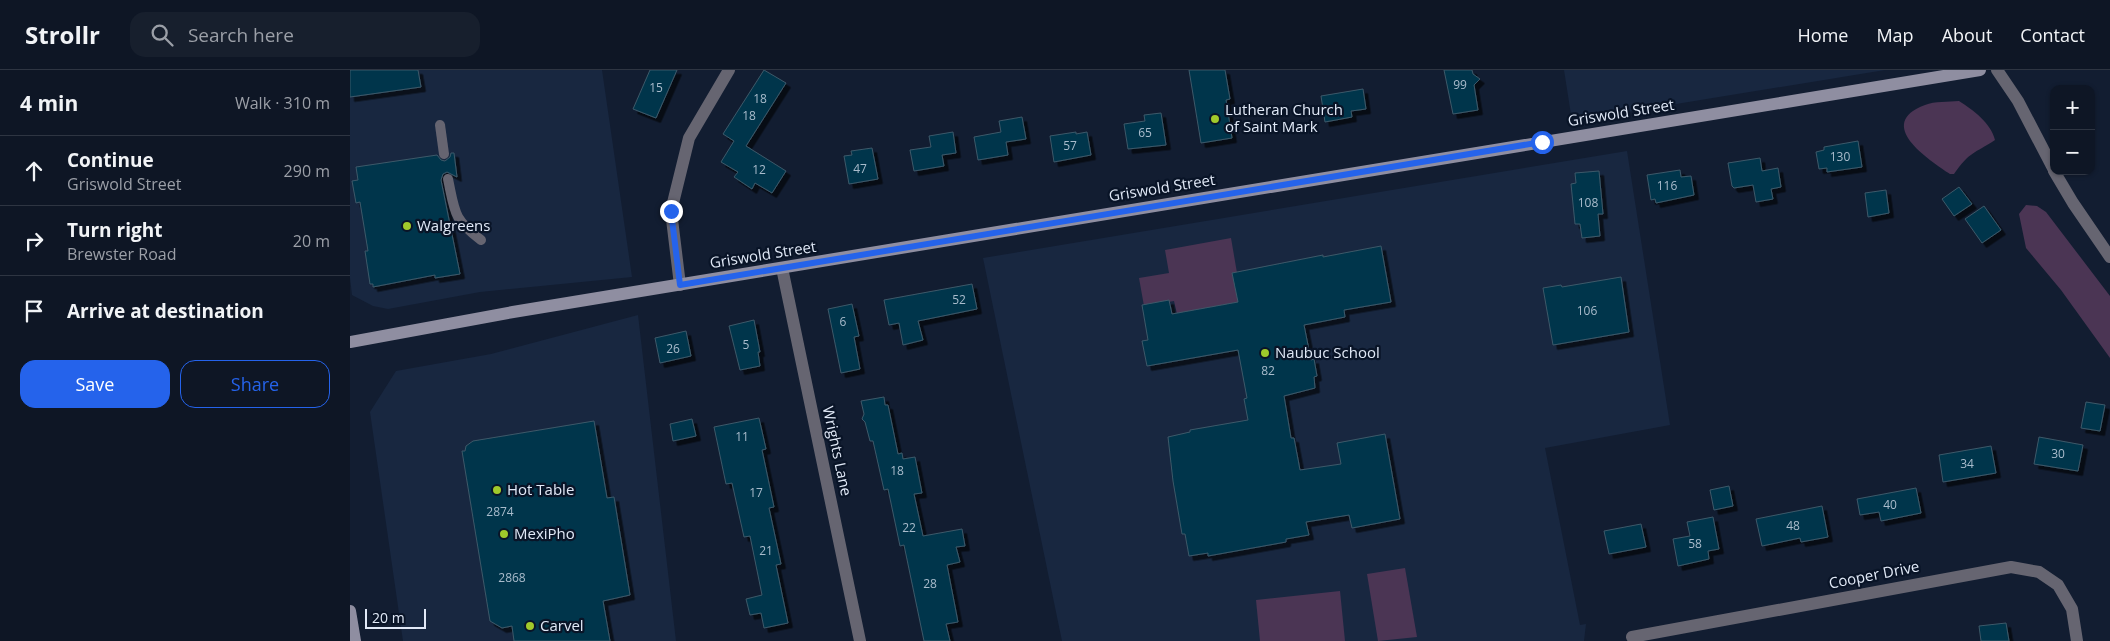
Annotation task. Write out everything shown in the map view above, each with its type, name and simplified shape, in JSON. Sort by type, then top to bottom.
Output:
[{"type":"main road","name":"Griswold Street","points":[[350,342],[503,313],[1980,70]]},
{"type":"main road","points":[[350,611],[354,641]]},
{"type":"street","points":[[680,285],[671,211],[689,138],[729,70]]},
{"type":"street","points":[[1997,70],[2018,101],[2050,163]]},
{"type":"street","points":[[2056,175],[2110,257]]},
{"type":"street","name":"Wrights Lane","points":[[782,268],[860,641]]},
{"type":"street","name":"Cooper Drive","points":[[1632,637],[2011,566],[2039,572],[2058,584],[2072,609],[2077,641]]},
{"type":"lane","points":[[440,125],[444,154]]},
{"type":"lane","points":[[448,179],[457,218],[466,229],[481,240]]},
{"type":"shaded area","points":[[350,70],[602,70],[632,277],[480,292],[388,309],[373,306],[352,295],[350,278]]},
{"type":"shaded area","points":[[1564,70],[1885,70],[1572,121]]},
{"type":"shaded area","points":[[1959,101],[1986,123],[1995,140],[1964,161],[1954,174],[1950,174],[1919,151],[1910,141],[1905,131],[1904,122],[1911,113],[1925,105],[1937,102]]},
{"type":"shaded area","name":"Naubuc School","points":[[1627,151],[1670,425],[1545,448],[1580,625],[1586,624],[1584,641],[1062,641],[983,258]]},
{"type":"shaded area","points":[[2026,205],[2037,206],[2046,212],[2110,296],[2110,358],[2061,290],[2026,248],[2019,214]]},
{"type":"shaded area","points":[[1231,238],[1242,302],[1177,314],[1174,301],[1144,306],[1139,278],[1169,273],[1165,250]]},
{"type":"shaded area","points":[[638,315],[676,641],[403,641],[370,412],[396,371],[491,354]]},
{"type":"shaded area","points":[[1405,568],[1417,637],[1378,641],[1367,574]]},
{"type":"shaded area","points":[[1340,591],[1345,641],[1260,641],[1256,600]]},
{"type":"building","points":[[350,70],[418,70],[421,87],[350,97]]},
{"type":"building","points":[[650,70],[677,70],[656,118],[633,109]]},
{"type":"building","points":[[764,70],[786,83],[746,146],[786,171],[772,193],[755,183],[752,189],[734,177],[738,172],[721,162],[734,141],[723,134]]},
{"type":"building","name":"Lutheran Church of Saint Mark","points":[[1189,70],[1225,70],[1230,99],[1226,100],[1232,138],[1201,143]]},
{"type":"building","points":[[1444,70],[1472,70],[1473,74],[1480,79],[1474,85],[1478,110],[1453,114]]},
{"type":"building","points":[[1363,89],[1366,109],[1351,111],[1352,117],[1325,122],[1321,96]]},
{"type":"building","points":[[1161,113],[1166,145],[1128,149],[1124,124],[1145,121],[1144,115]]},
{"type":"building","points":[[1022,117],[1026,139],[1006,142],[1008,155],[978,160],[974,137],[1001,132],[999,121]]},
{"type":"building","points":[[953,132],[956,153],[942,155],[944,166],[914,171],[910,150],[931,147],[929,136]]},
{"type":"building","points":[[1076,132],[1076,134],[1087,132],[1091,155],[1054,162],[1050,136]]},
{"type":"building","points":[[1858,141],[1862,167],[1827,172],[1827,168],[1819,169],[1816,152],[1824,150],[1824,147]]},
{"type":"building","points":[[872,148],[878,179],[849,184],[844,156],[852,155],[851,151]]},
{"type":"building","name":"Walgreens","points":[[451,153],[454,153],[457,177],[447,172],[443,174],[441,180],[460,274],[435,278],[435,275],[373,287],[373,284],[370,284],[365,251],[368,251],[360,202],[356,203],[352,181],[358,180],[356,167],[437,155],[441,160],[445,161],[450,157]]},
{"type":"building","points":[[1760,158],[1762,171],[1778,168],[1781,187],[1771,189],[1773,199],[1756,202],[1753,185],[1734,188],[1732,186],[1728,163]]},
{"type":"building","points":[[1680,170],[1681,177],[1691,176],[1694,195],[1656,203],[1655,199],[1651,200],[1647,175]]},
{"type":"building","points":[[1599,171],[1603,214],[1598,214],[1600,236],[1582,238],[1580,224],[1575,224],[1571,184],[1576,183],[1575,173]]},
{"type":"building","points":[[1959,187],[1972,204],[1954,216],[1942,199]]},
{"type":"building","points":[[1886,190],[1889,213],[1868,217],[1865,193]]},
{"type":"building","points":[[1984,206],[2001,230],[1982,243],[1965,219]]},
{"type":"building","points":[[1381,246],[1391,302],[1344,310],[1345,317],[1304,325],[1311,360],[1314,359],[1317,376],[1314,377],[1315,388],[1284,396],[1291,438],[1294,438],[1300,470],[1341,464],[1337,443],[1385,434],[1400,519],[1352,528],[1349,515],[1306,522],[1309,535],[1286,539],[1286,542],[1208,556],[1208,553],[1189,556],[1185,534],[1182,534],[1168,437],[1190,432],[1190,430],[1248,420],[1244,399],[1247,398],[1238,350],[1147,366],[1142,341],[1148,340],[1142,305],[1169,300],[1172,314],[1238,302],[1232,273]]},
{"type":"building","points":[[1621,277],[1629,332],[1553,345],[1543,288],[1561,285],[1562,287]]},
{"type":"building","points":[[972,284],[977,309],[918,321],[923,340],[903,345],[899,323],[889,325],[884,300]]},
{"type":"building","points":[[852,304],[859,336],[854,337],[860,369],[841,373],[828,309]]},
{"type":"building","points":[[754,320],[760,352],[758,352],[760,366],[740,370],[729,326]]},
{"type":"building","points":[[686,331],[691,356],[660,363],[655,338]]},
{"type":"building","points":[[884,397],[885,405],[888,405],[898,454],[902,453],[903,459],[915,457],[922,493],[914,494],[923,536],[962,529],[965,546],[956,547],[960,562],[947,565],[958,622],[946,624],[950,641],[924,641],[904,545],[900,546],[888,489],[884,490],[873,441],[870,441],[865,422],[862,419],[864,414],[861,401]]},
{"type":"building","points":[[2086,402],[2105,405],[2100,431],[2081,428]]},
{"type":"building","points":[[759,418],[766,449],[762,450],[774,507],[769,508],[781,564],[776,565],[788,623],[764,628],[761,613],[750,615],[746,599],[762,595],[750,536],[744,537],[732,483],[726,484],[714,427]]},
{"type":"building","points":[[692,419],[696,436],[673,441],[670,424]]},
{"type":"building","points":[[594,421],[607,498],[614,497],[630,595],[603,601],[610,641],[514,641],[512,626],[502,628],[490,621],[462,451],[465,451],[466,446],[473,441]]},
{"type":"building","points":[[2039,437],[2083,445],[2078,471],[2034,464]]},
{"type":"building","points":[[1991,446],[1996,473],[1943,482],[1939,455]]},
{"type":"building","points":[[1729,486],[1733,506],[1714,510],[1710,490]]},
{"type":"building","points":[[1916,488],[1921,513],[1881,521],[1879,512],[1860,515],[1857,499]]},
{"type":"building","points":[[1822,506],[1828,537],[1801,542],[1800,538],[1762,546],[1756,519]]},
{"type":"building","points":[[1713,517],[1719,549],[1708,551],[1709,559],[1678,566],[1673,539],[1690,536],[1687,522]]},
{"type":"building","points":[[1641,524],[1646,547],[1609,554],[1604,531]]},
{"type":"building","points":[[2006,623],[2009,641],[1981,641],[1979,626]]},
{"type":"place","name":"Lutheran Church of Saint Mark","points":[[1215,119]]},
{"type":"place","name":"Walgreens","points":[[407,226]]},
{"type":"place","name":"Naubuc School","points":[[1265,353]]},
{"type":"place","name":"Hot Table","points":[[497,490]]},
{"type":"place","name":"MexiPho","points":[[504,534]]},
{"type":"place","name":"Carvel","points":[[530,626]]},
{"type":"route","points":[[671,211],[680,285],[1542,142]]}]
